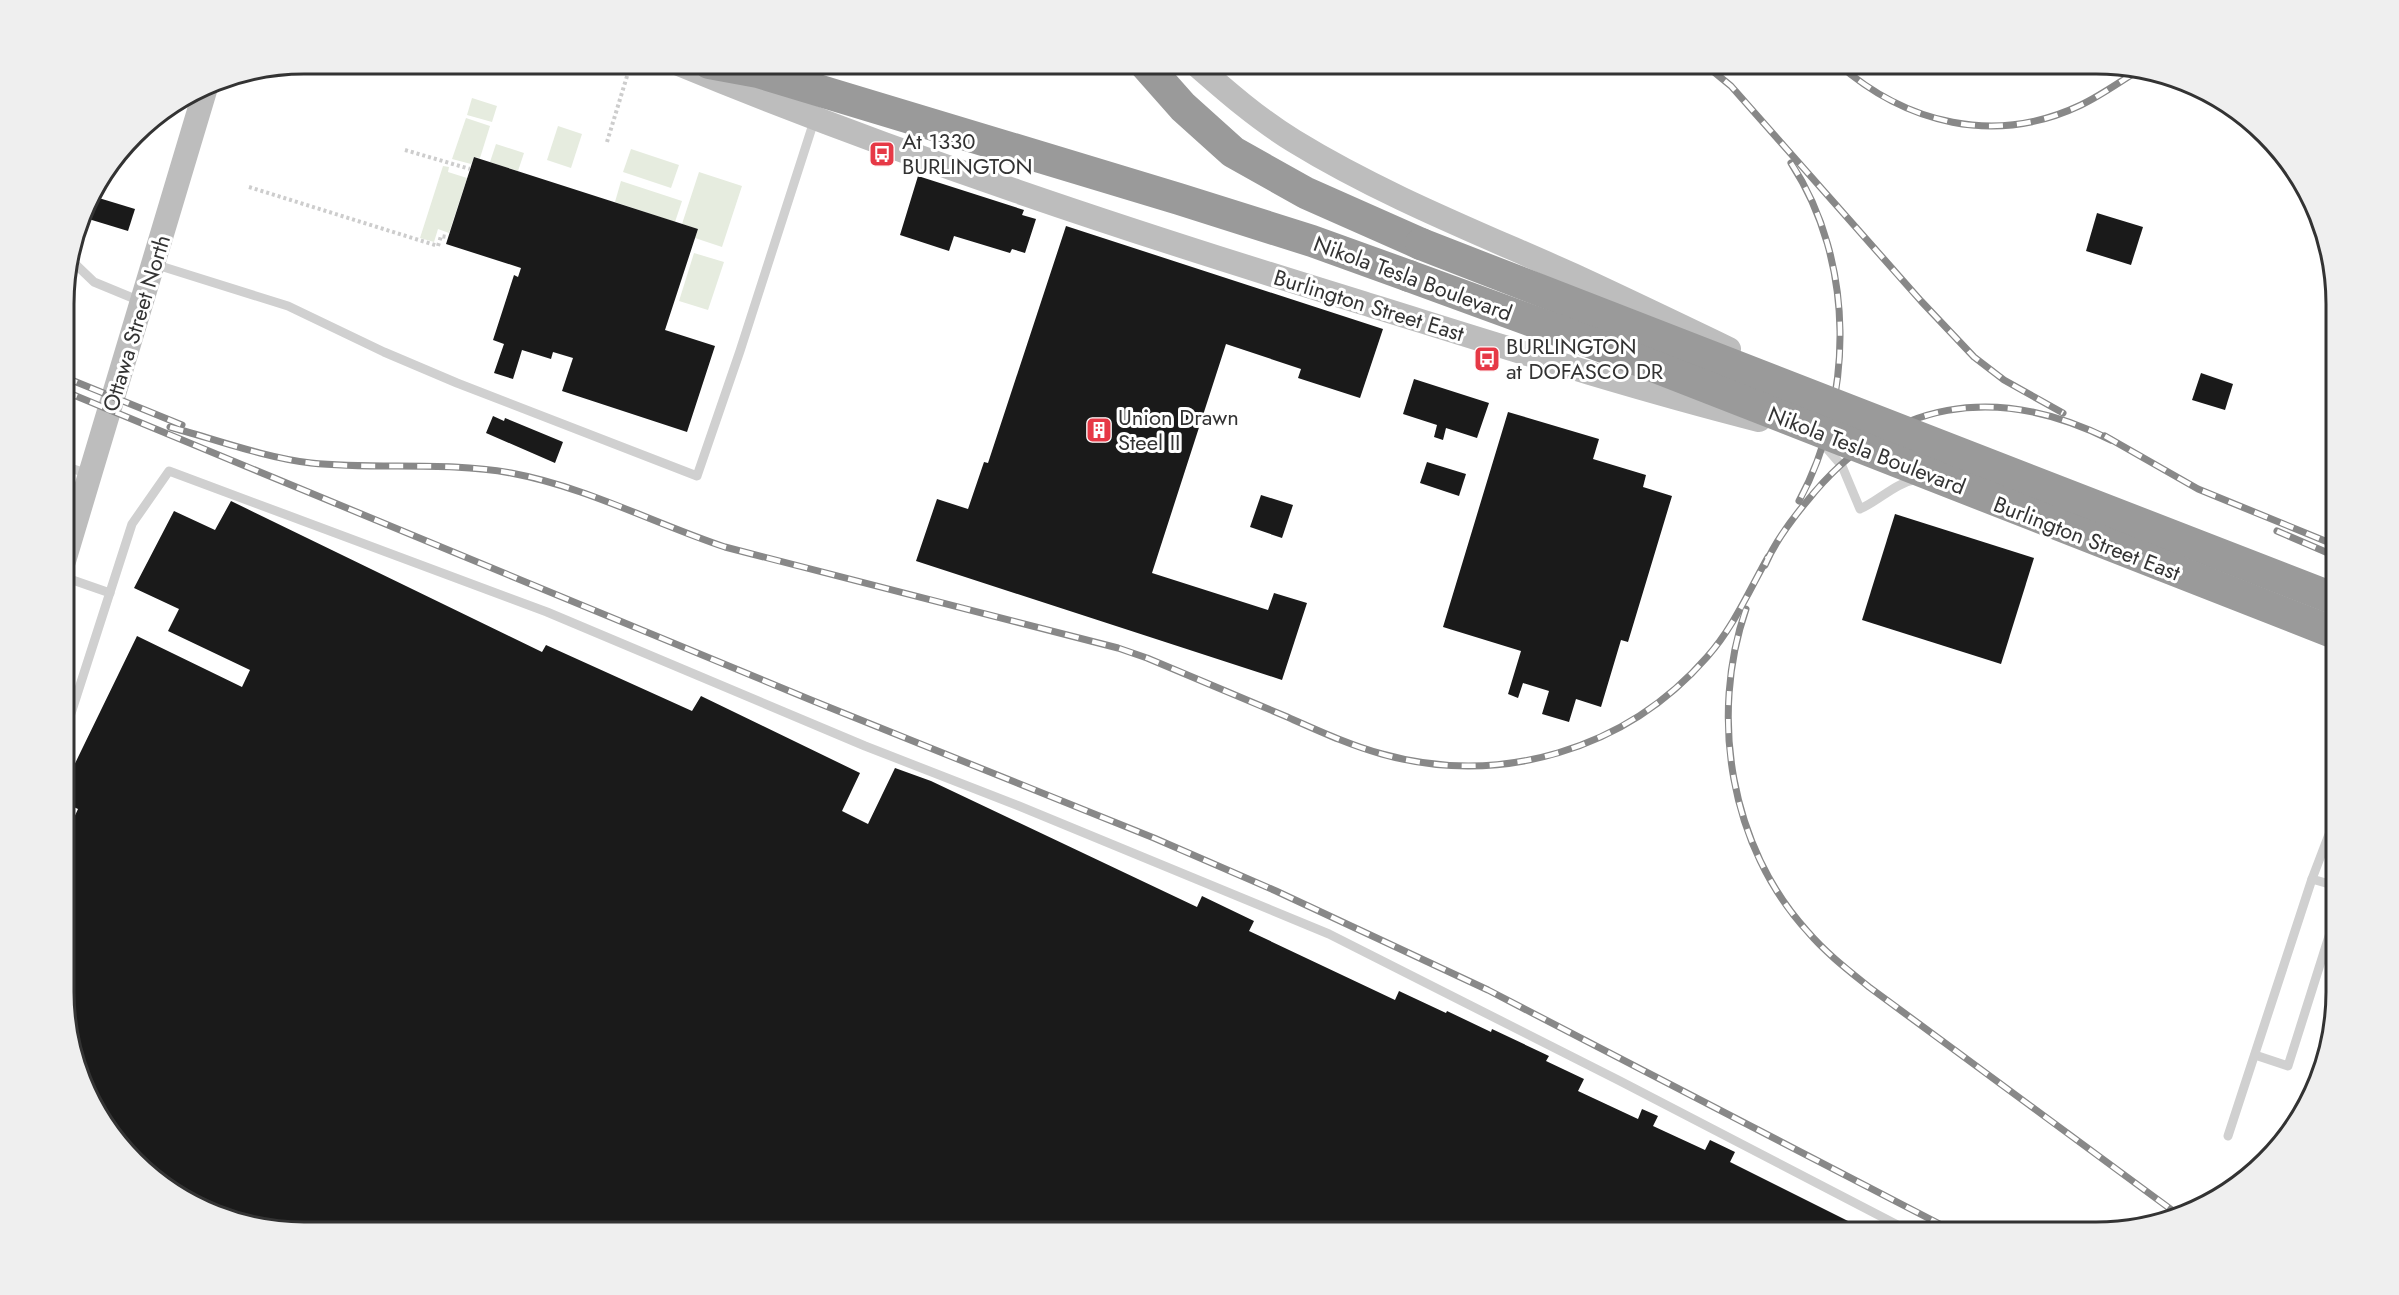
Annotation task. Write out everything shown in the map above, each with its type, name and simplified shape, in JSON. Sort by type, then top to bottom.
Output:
[{"type":"highway","name":"Nikola Tesla Boulevard","points":[[765,74],[1135,185],[1312,241],[1700,384],[2326,630]]},
{"type":"highway","name":"Nikola Tesla Boulevard","points":[[1154,74],[1183,107],[1233,152],[1306,193],[1421,244],[2326,596]]},
{"type":"main road","name":"Burlington Street East","points":[[704,74],[815,118],[1146,236],[1549,349],[1654,393],[1830,438],[2326,630]]},
{"type":"main road","name":"Burlington Street East","points":[[1207,74],[1246,108],[1294,141],[1444,219],[1574,275],[1849,406],[2326,605]]},
{"type":"main road","name":"Ottawa Street North","points":[[74,529],[203,96]]},
{"type":"lane","points":[[154,264],[288,306],[384,352],[457,383],[697,476],[815,118]]},
{"type":"lane","points":[[77,265],[94,282],[142,303]]},
{"type":"lane","points":[[1563,307],[1574,275]]},
{"type":"lane","points":[[1549,349],[1559,317]]},
{"type":"lane","points":[[1805,432],[1826,446],[1842,466],[1860,510],[1875,502],[1890,489],[1911,480],[1929,476]]},
{"type":"lane","points":[[74,469],[91,474]]},
{"type":"lane","points":[[74,704],[132,524],[169,471],[547,612],[854,741],[1019,806],[1329,934],[1892,1222]]},
{"type":"lane","points":[[74,580],[110,593]]},
{"type":"lane","points":[[2228,1136],[2326,842]]},
{"type":"lane","points":[[2312,879],[2326,883]]},
{"type":"lane","points":[[2255,1055],[2288,1066],[2326,946]]},
{"type":"path","points":[[607,142],[628,74]]},
{"type":"path","points":[[405,150],[470,169]]},
{"type":"path","points":[[249,187],[438,246],[441,236],[447,237]]},
{"type":"shaded area","points":[[472,98],[497,106],[492,122],[467,115]]},
{"type":"shaded area","points":[[466,118],[490,126],[480,158],[474,157],[471,164],[452,159]]},
{"type":"shaded area","points":[[558,126],[582,134],[571,168],[547,160]]},
{"type":"shaded area","points":[[496,144],[524,153],[518,171],[490,162]]},
{"type":"shaded area","points":[[631,149],[679,165],[671,188],[623,172]]},
{"type":"shaded area","points":[[443,166],[449,167],[448,172],[467,178],[449,233],[438,229],[434,242],[420,238]]},
{"type":"shaded area","points":[[699,172],[742,186],[722,247],[695,238],[698,229],[682,224]]},
{"type":"shaded area","points":[[621,181],[682,201],[675,222],[615,202]]},
{"type":"shaded area","points":[[694,253],[724,262],[708,310],[679,301]]},
{"type":"building","points":[[474,157],[698,229],[665,330],[715,346],[687,432],[562,391],[573,358],[553,352],[551,359],[522,350],[513,379],[494,373],[504,344],[493,340],[514,275],[518,277],[521,268],[446,244]]},
{"type":"building","points":[[918,176],[1024,210],[1022,215],[1036,219],[1025,253],[1012,249],[1010,253],[954,236],[949,251],[900,235]]},
{"type":"building","points":[[99,198],[135,209],[128,231],[89,219]]},
{"type":"building","points":[[2097,213],[2143,227],[2131,265],[2086,251]]},
{"type":"building","name":"Union Drawn Steel II","points":[[1066,226],[1383,329],[1360,398],[1298,378],[1301,369],[1226,344],[1152,573],[1268,610],[1274,593],[1307,603],[1282,680],[916,561],[937,499],[968,509],[984,462],[988,463]]},
{"type":"building","points":[[2201,373],[2233,384],[2225,410],[2192,400]]},
{"type":"building","points":[[1414,379],[1489,403],[1477,438],[1446,428],[1443,440],[1434,437],[1437,425],[1403,414]]},
{"type":"building","points":[[1508,412],[1599,439],[1593,459],[1646,475],[1643,487],[1672,496],[1628,642],[1621,640],[1601,707],[1576,699],[1569,722],[1542,714],[1549,691],[1523,683],[1518,698],[1508,694],[1521,651],[1443,627]]},
{"type":"building","points":[[493,416],[504,421],[505,418],[563,442],[555,463],[486,433]]},
{"type":"building","points":[[1427,462],[1466,474],[1459,496],[1420,483]]},
{"type":"building","points":[[1261,495],[1293,505],[1282,538],[1250,527]]},
{"type":"building","points":[[231,501],[542,652],[546,645],[692,711],[701,696],[860,773],[842,811],[868,824],[895,768],[931,781],[1197,907],[1202,896],[1254,921],[1249,931],[1395,1000],[1399,991],[1491,1032],[1492,1029],[1549,1056],[1546,1061],[1584,1079],[1578,1091],[1638,1119],[1642,1109],[1658,1116],[1653,1126],[1705,1150],[1710,1140],[1735,1152],[1730,1162],[1850,1222],[303,1222],[258,1217],[215,1204],[188,1191],[163,1174],[130,1143],[104,1107],[81,1051],[74,1007],[74,818],[78,809],[74,807],[74,766],[137,636],[242,687],[250,670],[168,631],[179,609],[134,588],[174,511],[215,530]]},
{"type":"building","points":[[1895,514],[2034,558],[2001,664],[1862,620]]},
{"type":"railway","points":[[1716,74],[1731,86],[1921,301],[1974,357],[2004,380],[2063,413]]},
{"type":"railway","points":[[1851,74],[1892,101],[1922,114],[1953,122],[1984,126],[2016,124],[2049,117],[2081,105],[2130,76]]},
{"type":"railway","points":[[1791,163],[1812,202],[1827,244],[1837,287],[1840,331],[1838,376],[1830,419],[1817,461],[1799,501]]},
{"type":"railway","points":[[74,381],[182,425]]},
{"type":"railway","points":[[74,395],[811,700],[1154,838],[1276,891],[1488,990],[1936,1222]]},
{"type":"railway","points":[[1765,565],[1779,539],[1796,515],[1840,466],[1874,440],[1910,421],[1948,410],[1987,407],[2027,411],[2069,422],[2111,440]]},
{"type":"railway","points":[[170,427],[258,453],[294,461],[361,466],[461,467],[486,469],[539,479],[593,496],[725,547],[1118,648],[1147,658],[1345,742],[1382,754],[1427,763],[1471,766],[1515,762],[1558,753],[1600,737],[1639,716],[1675,689],[1716,646],[1740,609],[1768,557]]},
{"type":"railway","points":[[2105,436],[2198,489],[2326,541]]},
{"type":"railway","points":[[2277,531],[2326,552]]},
{"type":"railway","points":[[1746,609],[1735,650],[1729,693],[1729,736],[1734,779],[1744,821],[1760,861],[1781,898],[1822,947],[1869,987],[2170,1209]]},
{"type":"place","name":"At 1330 BURLINGTON","points":[[882,154]]},
{"type":"place","name":"BURLINGTON at DOFASCO DR","points":[[1487,359]]},
{"type":"place","name":"Union Drawn Steel II","points":[[1099,430]]}]
